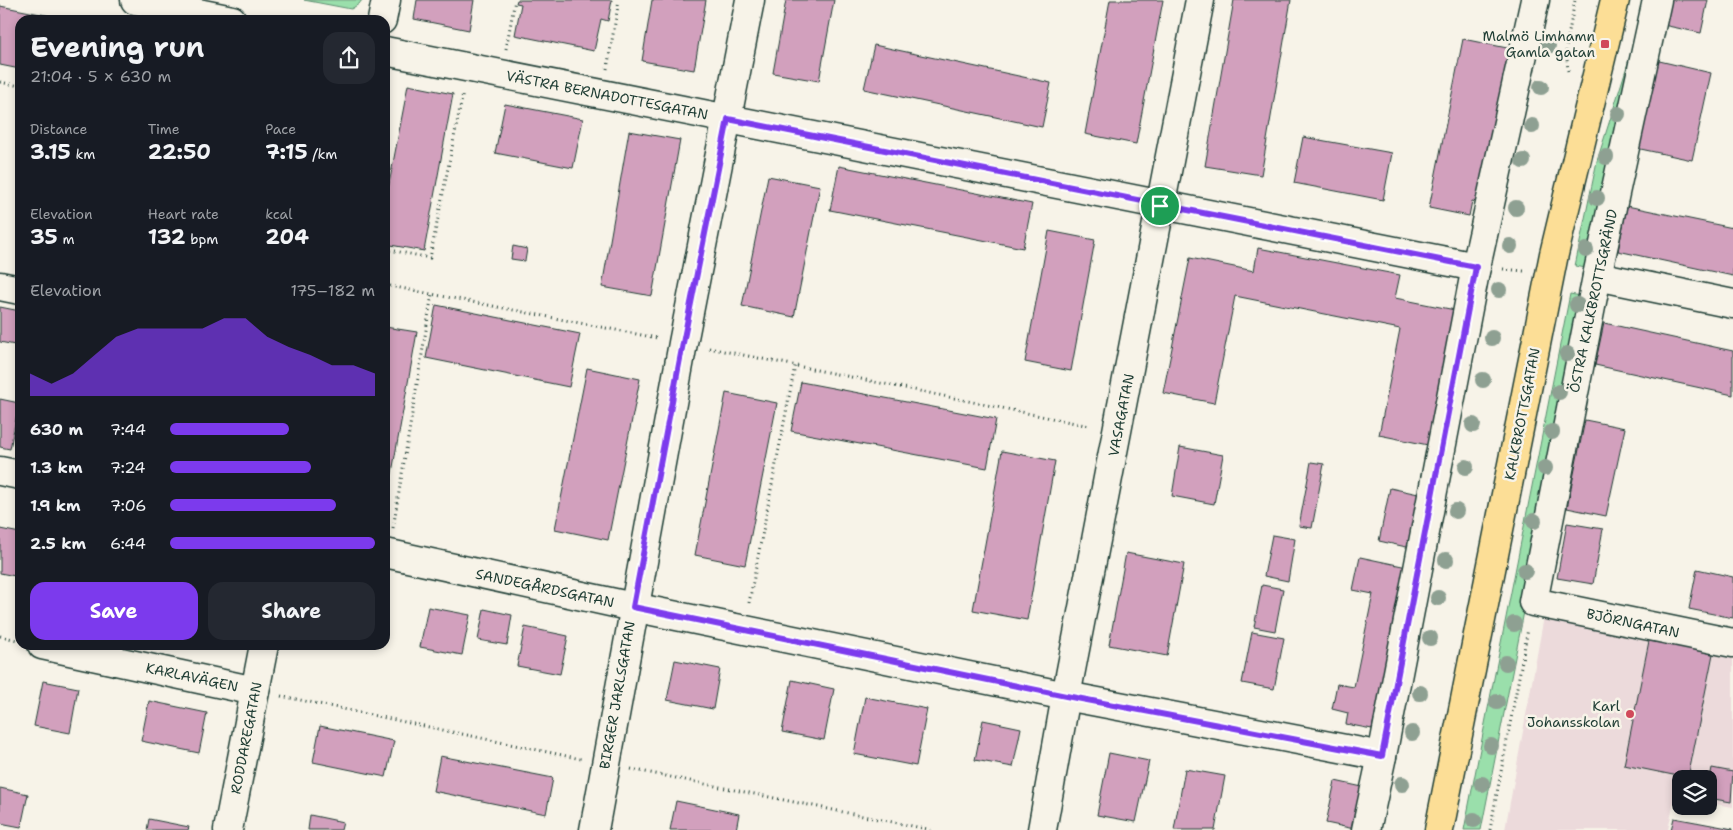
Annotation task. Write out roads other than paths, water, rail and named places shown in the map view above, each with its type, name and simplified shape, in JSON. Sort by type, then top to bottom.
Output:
[{"type":"main road","name":"KALKBROTTSGATAN","points":[[1439,830],[1554,254],[1615,0]]},
{"type":"street","points":[[135,0],[204,7],[221,15]]},
{"type":"street","points":[[383,15],[386,0]]},
{"type":"street","name":"BIRGER JARLSGATAN","points":[[594,830],[633,607],[750,0]]},
{"type":"street","name":"VASAGATAN","points":[[1042,830],[1200,0]]},
{"type":"street","points":[[1366,830],[1382,756],[1476,267],[1535,0]]},
{"type":"street","name":"ÖSTRA KALKBROTTSGRÄND","points":[[1533,602],[1597,276],[1657,0]]},
{"type":"street","name":"VÄSTRA BERNADOTTESGATAN","points":[[390,52],[1160,206],[1476,267]]},
{"type":"street","points":[[1597,276],[1733,304]]},
{"type":"street","points":[[0,471],[15,474]]},
{"type":"street","name":"SANDEGÅRDSGATAN","points":[[390,554],[633,607],[1066,696],[1382,756]]},
{"type":"street","name":"BJÖRNGATAN","points":[[1533,602],[1733,643]]},
{"type":"street","name":"KARLAVÄGEN","points":[[65,650],[255,691]]},
{"type":"street","name":"RODDAREGATAN","points":[[228,830],[263,650]]},
{"type":"place","name":"Malmö Limhamn Gamla gatan","points":[[1605,44]]},
{"type":"place","name":"Karl Johansskolan","points":[[1630,714]]}]
